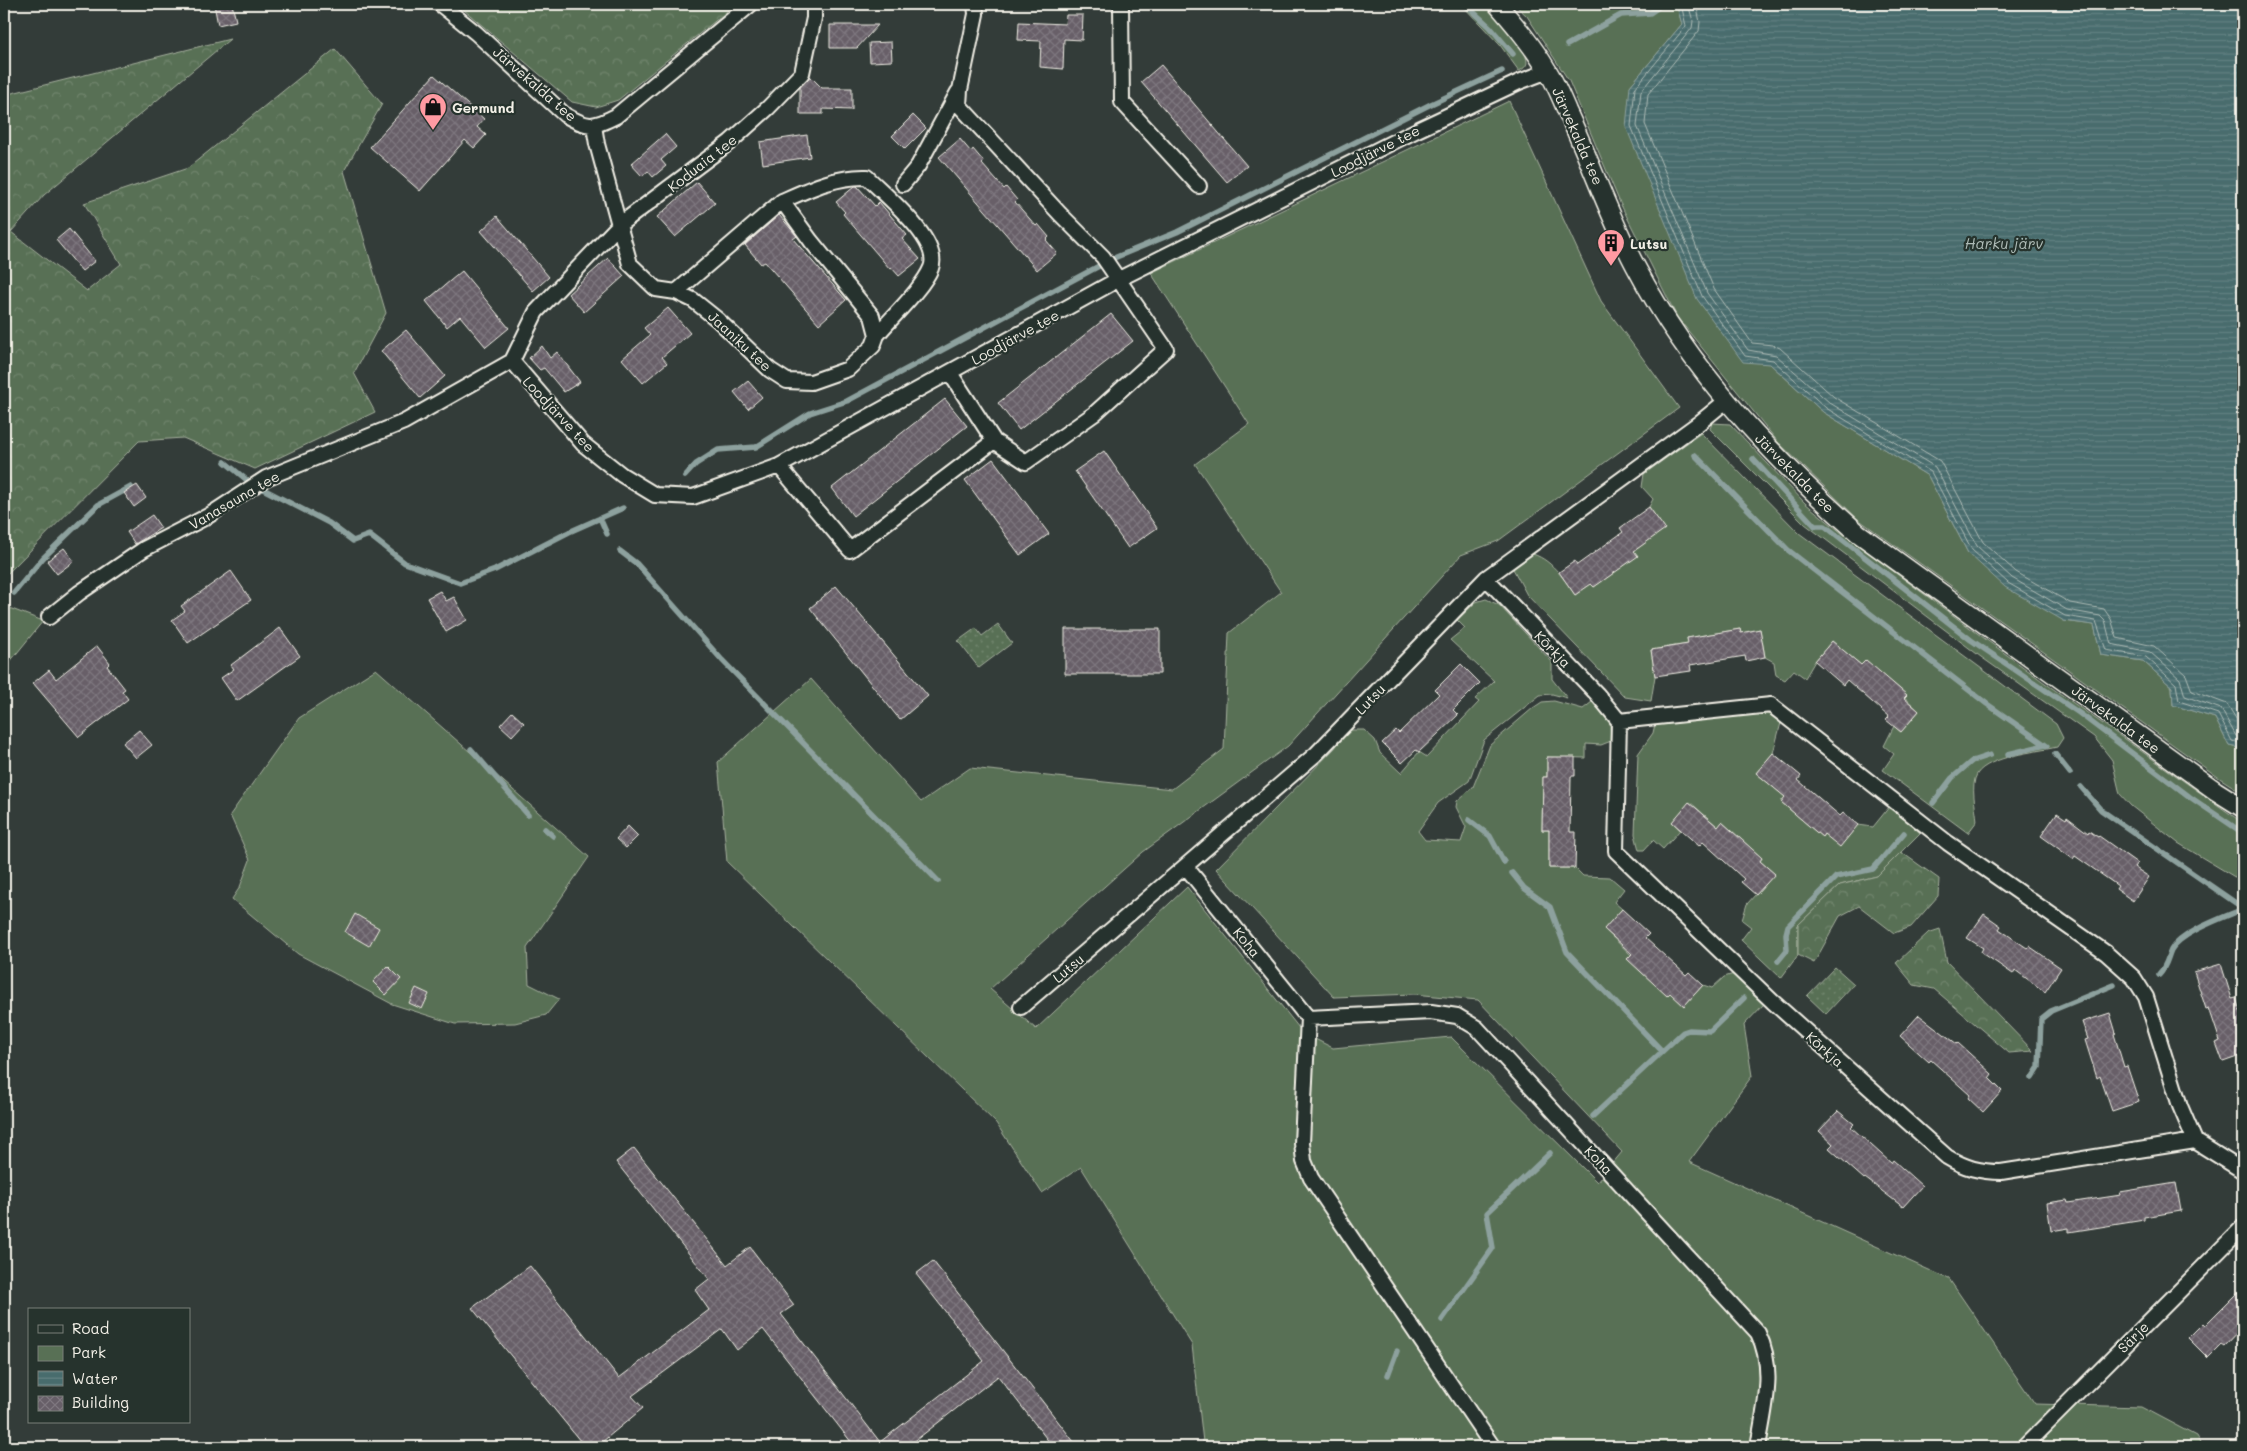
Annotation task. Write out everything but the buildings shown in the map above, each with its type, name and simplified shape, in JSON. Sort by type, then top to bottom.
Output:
[{"type":"street","name":"Järvekalda tee","points":[[440,4],[483,40],[565,115],[580,123],[594,126],[616,116],[751,4]]},
{"type":"street","name":"Koduaia tee","points":[[619,225],[730,142],[802,73],[814,18],[814,4]]},
{"type":"street","points":[[950,372],[994,441],[1026,462],[1094,414],[1166,349],[1103,257],[1060,214],[959,105],[960,90],[976,14],[975,4]]},
{"type":"street","points":[[1121,4],[1122,102],[1198,186]]},
{"type":"street","name":"Järvekalda tee","points":[[1496,4],[1522,32],[1548,71],[1635,265],[1672,328],[1726,401],[1777,457],[1819,499],[1858,533],[2216,791],[2243,808]]},
{"type":"street","name":"Loodjärve tee","points":[[512,361],[583,444],[622,475],[655,495],[693,497],[779,466],[950,372],[1116,276],[1417,130],[1519,82],[1548,71]]},
{"type":"street","points":[[903,184],[918,166],[960,90]]},
{"type":"street","points":[[512,361],[536,312],[619,225],[594,126]]},
{"type":"street","name":"Jaaniku tee","points":[[619,225],[630,264],[656,289],[676,292],[693,300],[718,320],[770,370],[787,380],[811,382],[848,369],[873,346],[877,335],[921,283],[931,268],[932,255],[928,242],[867,177],[854,177],[822,184],[782,201],[676,292]]},
{"type":"street","points":[[782,201],[811,241],[872,316],[877,335]]},
{"type":"street","name":"Vanasauna tee","points":[[49,617],[144,548],[208,516],[266,478],[404,422],[512,361]]},
{"type":"street","name":"Lutsu","points":[[1021,1007],[1316,754],[1486,578],[1699,423],[1726,401]]},
{"type":"street","points":[[779,466],[850,550],[994,441]]},
{"type":"street","name":"Kõrkja","points":[[1486,578],[1597,694],[1619,721],[1616,850],[1773,1002],[1946,1158],[1966,1168],[1983,1172],[2001,1172],[2195,1141]]},
{"type":"street","points":[[1619,721],[1771,705],[1948,844],[2106,953],[2134,978],[2146,997],[2180,1106],[2195,1141],[2243,1171]]},
{"type":"street","name":"Koha","points":[[1186,867],[1308,1018],[1431,1012],[1457,1016],[1477,1028],[1758,1333],[1768,1363],[1768,1383],[1758,1447]]},
{"type":"street","points":[[1308,1018],[1302,1143],[1304,1161],[1311,1178],[1493,1447]]},
{"type":"street","name":"Särje","points":[[2024,1447],[2243,1227]]},
{"type":"green space","points":[[457,4],[736,4],[618,100],[596,107],[572,102]]},
{"type":"green space","points":[[1461,4],[1483,4],[1516,40],[1526,56],[1526,66],[1519,71],[1500,45]]},
{"type":"green space","points":[[1514,4],[1661,4],[1677,7],[1682,24],[1630,86],[1770,364],[1823,412],[1928,476],[1968,553],[2064,621],[2094,625],[2101,655],[2143,661],[2172,687],[2173,705],[2215,718],[2229,746],[2243,749],[2243,793],[1858,519],[1778,442],[1677,317],[1620,203],[1569,81],[1527,16]]},
{"type":"green space","points":[[230,39],[44,195],[11,232],[87,291],[121,264],[84,203],[188,168],[335,49],[382,104],[344,171],[386,313],[354,373],[375,412],[255,469],[183,438],[139,441],[4,577],[4,95]]},
{"type":"green space","points":[[1509,101],[1601,301],[1679,408],[1498,541],[1461,555],[1288,746],[1143,852],[990,989],[1036,1029],[1187,887],[1303,1033],[1333,1048],[1451,1037],[1597,1182],[1622,1152],[1478,1000],[1414,994],[1334,997],[1216,869],[1334,749],[1349,730],[1364,730],[1375,740],[1380,753],[1401,773],[1419,752],[1427,757],[1479,702],[1475,699],[1494,681],[1450,640],[1465,628],[1457,620],[1476,602],[1486,599],[1499,605],[1552,662],[1552,679],[1567,698],[1552,694],[1540,695],[1484,740],[1469,781],[1438,803],[1418,831],[1425,840],[1461,842],[1466,827],[1456,807],[1457,801],[1473,787],[1490,745],[1542,702],[1554,701],[1583,709],[1592,702],[1610,722],[1611,741],[1601,745],[1586,744],[1586,758],[1547,757],[1547,777],[1543,777],[1542,830],[1549,830],[1549,868],[1575,868],[1583,876],[1610,877],[1624,889],[1614,902],[1622,909],[1604,929],[1684,1006],[1703,985],[1712,988],[1724,977],[1734,974],[1765,1003],[1744,1025],[1752,1076],[1689,1162],[1949,1279],[2035,1404],[2141,1407],[2196,1436],[2202,1447],[1206,1447],[1203,1442],[1192,1345],[1081,1167],[1042,1193],[996,1123],[727,862],[718,762],[811,679],[921,802],[970,768],[1172,789],[1224,749],[1229,633],[1281,592],[1195,464],[1249,424],[1151,273]]},
{"type":"green space","points":[[1712,423],[1730,424],[1805,503],[1848,538],[2045,683],[2243,823],[2243,882],[2178,843],[2131,806],[2120,794],[2112,760],[2094,737],[1981,657],[1805,524],[1710,429]]},
{"type":"green space","points":[[1701,433],[1799,533],[2056,724],[2063,738],[2057,747],[2002,759],[1983,768],[1977,774],[1974,791],[1977,821],[1968,833],[1883,770],[1894,754],[1884,746],[1894,726],[1901,732],[1919,711],[1866,660],[1861,665],[1832,641],[1815,661],[1805,678],[1794,670],[1785,680],[1776,675],[1774,662],[1765,657],[1760,629],[1741,633],[1740,629],[1687,638],[1688,644],[1651,650],[1655,676],[1651,701],[1625,697],[1527,595],[1511,565],[1529,553],[1544,559],[1550,564],[1575,595],[1591,584],[1594,587],[1637,556],[1634,551],[1664,529],[1649,507],[1653,499],[1642,487],[1644,474]]},
{"type":"green space","points":[[4,606],[43,621],[4,669]]},
{"type":"green space","points":[[998,624],[1012,643],[979,668],[958,641],[976,628],[982,636]]},
{"type":"green space","points":[[376,669],[589,857],[527,948],[529,984],[559,999],[546,1015],[515,1023],[455,1024],[392,1004],[298,954],[232,899],[240,887],[250,860],[230,815],[299,718]]},
{"type":"green space","points":[[1740,712],[1764,713],[1782,719],[1773,753],[1756,773],[1785,797],[1781,802],[1822,837],[1824,834],[1858,825],[1873,827],[1890,806],[1920,833],[1877,876],[1840,885],[1798,925],[1798,955],[1781,978],[1741,940],[1751,927],[1742,920],[1747,904],[1774,874],[1760,861],[1762,858],[1723,823],[1718,827],[1690,802],[1672,822],[1680,830],[1663,849],[1653,840],[1644,850],[1639,850],[1635,834],[1638,754],[1653,733],[1655,724]]},
{"type":"green space","points":[[1901,852],[1939,879],[1938,896],[1911,927],[1894,933],[1859,906],[1840,916],[1814,963],[1798,955],[1798,925],[1840,885],[1877,876]]},
{"type":"green space","points":[[1940,929],[1947,962],[2033,1051],[2009,1053],[1934,989],[1914,985],[1896,963],[1928,933]]},
{"type":"green space","points":[[1835,967],[1854,984],[1826,1014],[1807,996]]},
{"type":"water","name":"Harku järv","points":[[1661,4],[2243,4],[2243,749],[2229,746],[2215,718],[2173,705],[2172,687],[2143,661],[2101,655],[2094,625],[2064,621],[2005,587],[1968,553],[1928,476],[1823,412],[1770,364],[1743,362],[1697,299],[1626,127],[1630,86],[1682,24],[1677,7]]},
{"type":"waterway","points":[[1465,4],[1490,27],[1513,54]]},
{"type":"waterway","points":[[1567,45],[1621,15],[1650,13],[1663,4]]},
{"type":"waterway","points":[[685,476],[696,464],[718,450],[756,447],[810,413],[847,401],[1114,258],[1177,232],[1431,104],[1502,71]]},
{"type":"waterway","points":[[1695,455],[1788,550],[1987,704],[2047,746]]},
{"type":"waterway","points":[[1753,459],[1815,526],[1825,526],[1971,640],[2079,713],[2190,797],[2243,833]]},
{"type":"waterway","points":[[225,462],[248,481]]},
{"type":"waterway","points":[[14,593],[43,558],[98,505],[131,487]]},
{"type":"waterway","points":[[261,488],[329,523],[353,541],[369,535],[405,563],[460,583],[495,570],[569,532],[623,508]]},
{"type":"waterway","points":[[600,518],[607,534]]},
{"type":"waterway","points":[[620,551],[637,564],[722,660],[938,881]]},
{"type":"waterway","points":[[2008,754],[2045,745]]},
{"type":"waterway","points":[[471,749],[528,815]]},
{"type":"waterway","points":[[2055,754],[2070,773]]},
{"type":"waterway","points":[[1933,803],[1952,778],[1972,761],[1990,755]]},
{"type":"waterway","points":[[2081,787],[2101,810],[2243,908]]},
{"type":"waterway","points":[[1469,820],[1490,836],[1504,862]]},
{"type":"waterway","points":[[545,829],[553,836]]},
{"type":"waterway","points":[[1778,961],[1787,950],[1786,934],[1788,926],[1836,877],[1873,869],[1904,833]]},
{"type":"waterway","points":[[1512,873],[1524,888],[1550,907],[1567,952],[1662,1051]]},
{"type":"waterway","points":[[2159,974],[2176,943],[2193,931],[2243,909]]},
{"type":"waterway","points":[[2032,1078],[2039,1067],[2041,1019],[2051,1011],[2114,985]]},
{"type":"waterway","points":[[1593,1116],[1683,1032],[1689,1030],[1710,1031],[1744,998]]},
{"type":"waterway","points":[[1442,1320],[1493,1248],[1487,1213],[1550,1153]]},
{"type":"waterway","points":[[1388,1375],[1397,1351]]},
{"type":"place","name":"Germund","points":[[433,131]]},
{"type":"place","name":"Lutsu","points":[[1611,267]]}]
